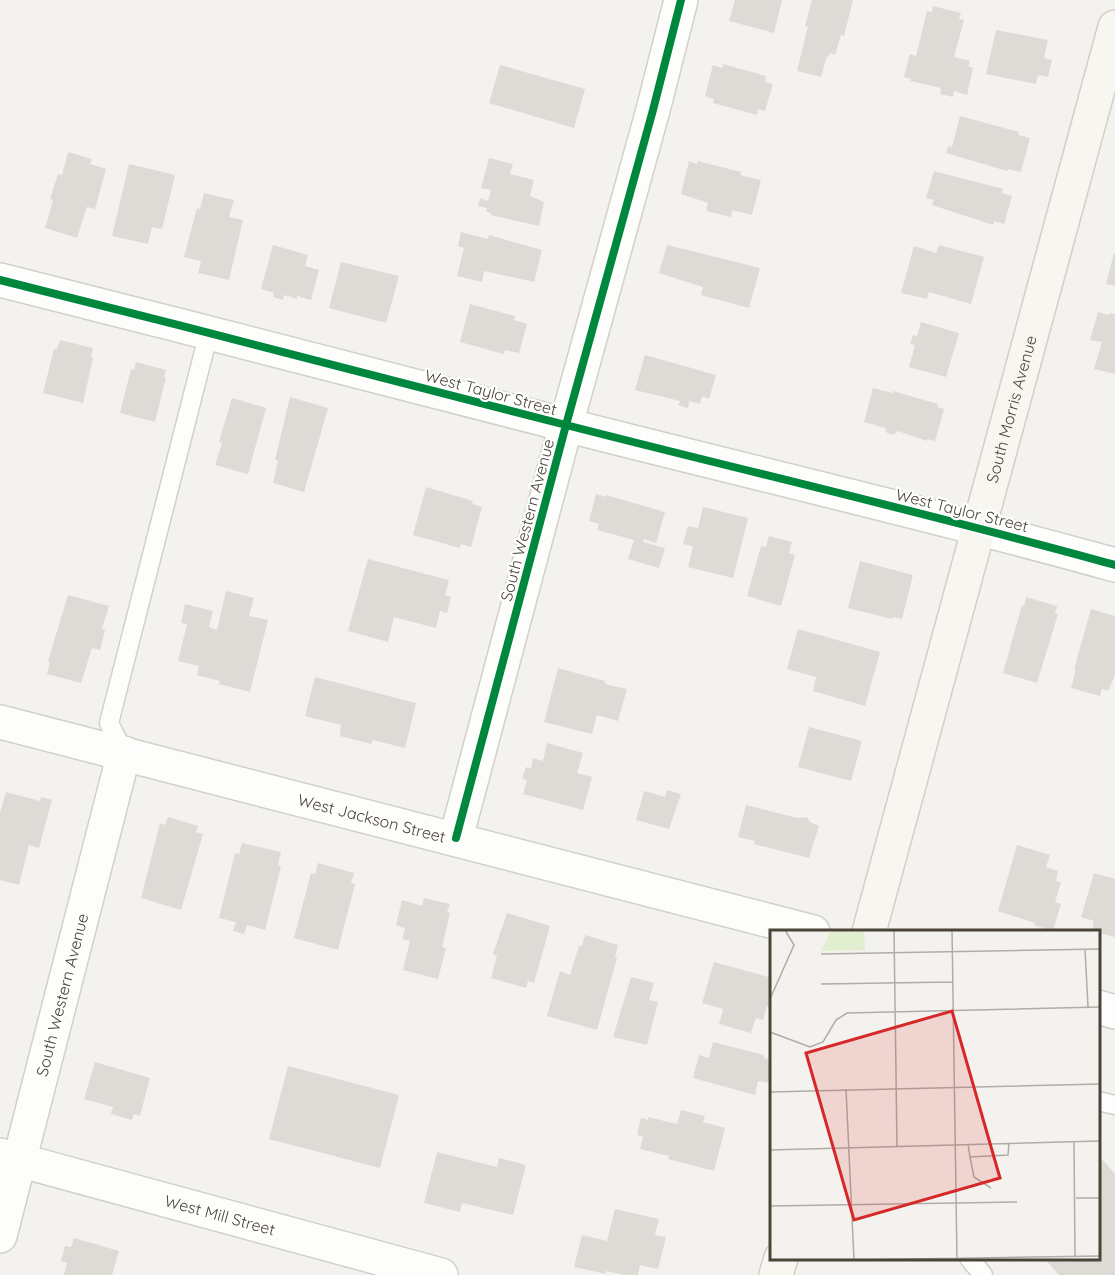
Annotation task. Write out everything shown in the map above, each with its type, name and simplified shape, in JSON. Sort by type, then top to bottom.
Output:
[{"type":"main road","name":"South Morris Avenue","points":[[870,930],[1115,27]]},
{"type":"main road","points":[[776,1275],[780,1260]]},
{"type":"street","name":"South Western Avenue","points":[[456,838],[681,0]]},
{"type":"street","name":"West Taylor Street","points":[[0,280],[566,425],[978,527],[1115,565]]},
{"type":"street","name":"West Jackson Street","points":[[0,722],[805,930]]},
{"type":"street","name":"South Western Avenue","points":[[0,1236],[10,1158],[124,753]]},
{"type":"street","points":[[1100,1008],[1115,1012]]},
{"type":"street","name":"West Mill Street","points":[[10,1158],[441,1275]]},
{"type":"lane","points":[[124,753],[110,723],[209,332]]},
{"type":"lane","points":[[1100,1101],[1115,1105]]},
{"type":"lane","points":[[971,1260],[983,1275]]},
{"type":"building","points":[[735,0],[782,0],[774,33],[729,21]]},
{"type":"building","points":[[812,0],[853,0],[844,36],[841,35],[835,55],[829,53],[829,57],[827,56],[821,77],[797,71]]},
{"type":"building","points":[[933,6],[961,13],[959,19],[964,20],[954,57],[970,61],[968,66],[973,68],[967,95],[954,91],[953,97],[940,94],[941,88],[910,81],[911,79],[904,77],[910,54],[916,56],[927,11],[932,12]]},
{"type":"building","points":[[996,30],[1048,40],[1044,58],[1052,60],[1048,77],[1038,75],[1036,84],[986,74]]},
{"type":"building","points":[[723,64],[766,76],[765,82],[773,84],[765,111],[758,109],[757,115],[713,103],[714,99],[705,96],[713,65],[722,68]]},
{"type":"building","points":[[500,65],[585,89],[574,128],[489,103]]},
{"type":"building","points":[[960,116],[1019,132],[1018,135],[1030,138],[1021,172],[1008,169],[1007,171],[946,153],[948,146],[952,147]]},
{"type":"building","points":[[68,152],[92,159],[90,164],[106,169],[95,209],[87,207],[77,238],[45,228],[53,200],[50,199],[58,174],[62,175]]},
{"type":"building","points":[[489,158],[513,164],[510,174],[534,180],[530,196],[544,202],[539,226],[491,215],[486,212],[487,208],[478,206],[480,198],[488,201],[491,190],[481,188]]},
{"type":"building","points":[[689,161],[697,164],[698,161],[741,172],[740,175],[761,180],[752,215],[732,210],[731,217],[706,211],[708,203],[681,194]]},
{"type":"building","points":[[129,164],[175,175],[162,229],[152,227],[148,244],[112,236]]},
{"type":"building","points":[[934,171],[1003,189],[1002,193],[1012,196],[1004,224],[994,221],[993,225],[932,205],[934,200],[926,198]]},
{"type":"building","points":[[204,193],[234,200],[229,217],[243,220],[229,280],[198,273],[201,261],[184,257],[197,208],[200,209]]},
{"type":"building","points":[[461,232],[488,239],[489,235],[542,250],[534,282],[484,271],[482,282],[457,276],[464,248],[458,246]]},
{"type":"building","points":[[273,245],[308,255],[305,266],[319,270],[311,300],[284,295],[283,300],[273,297],[274,293],[261,289]]},
{"type":"building","points":[[667,245],[760,268],[749,308],[701,295],[703,287],[659,273]]},
{"type":"building","points":[[939,245],[984,257],[971,304],[929,292],[927,299],[901,293],[914,246],[936,253]]},
{"type":"building","points":[[1115,254],[1115,286],[1106,284]]},
{"type":"building","points":[[341,262],[399,276],[386,323],[329,308]]},
{"type":"building","points":[[470,304],[515,316],[514,320],[527,324],[519,353],[505,350],[504,354],[460,342]]},
{"type":"building","points":[[1098,312],[1115,314],[1115,374],[1094,369],[1102,342],[1090,340]]},
{"type":"building","points":[[921,322],[959,333],[946,377],[909,367],[915,345],[910,344],[913,335],[917,336]]},
{"type":"building","points":[[60,340],[93,348],[83,403],[43,393],[54,349],[57,349]]},
{"type":"building","points":[[645,355],[716,375],[709,399],[702,396],[700,404],[689,401],[688,408],[678,405],[680,401],[635,390]]},
{"type":"building","points":[[136,362],[166,370],[155,422],[120,413],[131,369],[134,370]]},
{"type":"building","points":[[873,388],[893,393],[893,391],[938,404],[937,407],[944,409],[935,441],[927,439],[927,441],[898,431],[893,435],[887,433],[885,428],[864,422]]},
{"type":"building","points":[[290,397],[328,408],[304,492],[273,483],[278,461],[275,460]]},
{"type":"building","points":[[232,398],[266,408],[248,474],[215,465]]},
{"type":"building","points":[[426,487],[473,501],[472,504],[482,507],[471,547],[461,544],[460,548],[413,535]]},
{"type":"building","points":[[596,494],[665,512],[656,543],[644,539],[643,542],[665,548],[659,568],[628,559],[634,540],[597,530],[599,524],[589,521]]},
{"type":"building","points":[[703,507],[748,518],[733,578],[688,567],[693,546],[683,544],[688,526],[698,528]]},
{"type":"building","points":[[769,536],[792,542],[789,553],[795,555],[781,606],[747,596],[761,546],[766,547]]},
{"type":"building","points":[[368,559],[449,580],[445,595],[451,597],[447,613],[440,611],[436,628],[394,617],[388,642],[348,631]]},
{"type":"building","points":[[860,561],[913,575],[902,619],[893,617],[892,619],[848,608]]},
{"type":"building","points":[[226,591],[254,598],[249,616],[268,620],[250,692],[219,684],[220,681],[197,675],[199,666],[178,661],[187,624],[181,623],[185,604],[213,611],[209,627],[217,630]]},
{"type":"building","points":[[68,595],[109,606],[102,629],[105,630],[100,650],[92,648],[81,683],[47,674],[50,662],[48,661]]},
{"type":"building","points":[[1026,597],[1057,606],[1055,613],[1058,614],[1037,683],[1003,673]]},
{"type":"building","points":[[1091,609],[1115,616],[1115,675],[1108,691],[1102,689],[1100,696],[1071,688]]},
{"type":"building","points":[[798,629],[880,652],[865,706],[813,691],[816,677],[787,669]]},
{"type":"building","points":[[558,668],[627,689],[618,721],[597,715],[592,734],[544,722]]},
{"type":"building","points":[[315,677],[416,703],[405,748],[373,740],[371,744],[340,736],[341,725],[305,716]]},
{"type":"building","points":[[809,727],[862,741],[851,781],[798,767]]},
{"type":"building","points":[[547,743],[583,753],[577,773],[592,777],[583,810],[523,794],[527,780],[522,779],[526,767],[531,769],[533,758],[543,761]]},
{"type":"building","points":[[667,790],[681,794],[669,829],[636,820],[644,791],[665,797]]},
{"type":"building","points":[[6,792],[40,801],[41,797],[52,800],[39,848],[29,845],[19,885],[0,880],[0,813]]},
{"type":"building","points":[[746,805],[797,818],[807,817],[810,822],[819,826],[809,858],[754,844],[755,841],[738,837]]},
{"type":"building","points":[[168,817],[198,826],[196,832],[203,834],[181,910],[141,898],[160,823],[165,825]]},
{"type":"building","points":[[242,843],[281,852],[278,865],[281,866],[265,930],[247,925],[244,934],[233,931],[236,922],[219,918],[235,853],[239,854]]},
{"type":"building","points":[[1017,845],[1050,855],[1046,867],[1058,871],[1056,881],[1061,882],[1055,902],[1061,904],[1053,930],[998,911]]},
{"type":"building","points":[[318,863],[354,873],[351,883],[355,884],[338,950],[294,938],[311,873],[315,874]]},
{"type":"building","points":[[1094,873],[1115,879],[1115,937],[1100,933],[1100,930],[1092,930],[1094,921],[1081,917]]},
{"type":"building","points":[[424,898],[450,904],[442,947],[446,948],[438,979],[403,970],[410,941],[402,939],[405,928],[396,925],[402,900],[422,906]]},
{"type":"building","points":[[507,913],[550,926],[534,983],[528,981],[526,988],[491,978],[497,956],[493,954]]},
{"type":"building","points":[[585,935],[618,945],[615,957],[617,958],[597,1030],[547,1016],[560,971],[570,975]]},
{"type":"building","points":[[714,962],[770,977],[770,1007],[767,1006],[763,1020],[756,1018],[751,1033],[719,1024],[723,1009],[702,1003]]},
{"type":"building","points":[[631,977],[654,983],[649,1000],[658,1002],[647,1045],[613,1037]]},
{"type":"building","points":[[713,1042],[764,1055],[764,1058],[770,1060],[770,1083],[758,1081],[755,1095],[693,1078],[699,1055],[709,1058]]},
{"type":"building","points":[[95,1062],[150,1078],[140,1116],[134,1114],[132,1120],[111,1114],[113,1107],[84,1099]]},
{"type":"building","points":[[288,1066],[399,1095],[380,1168],[269,1139]]},
{"type":"building","points":[[681,1110],[705,1116],[703,1122],[725,1128],[714,1171],[640,1149],[643,1137],[637,1135],[641,1118],[648,1120],[648,1117],[677,1124]]},
{"type":"building","points":[[437,1152],[497,1167],[499,1158],[526,1165],[513,1215],[462,1203],[460,1212],[424,1203]]},
{"type":"building","points":[[1100,1157],[1115,1174],[1115,1275],[1059,1275],[1046,1260],[1100,1260]]},
{"type":"building","points":[[615,1209],[659,1219],[655,1235],[666,1237],[658,1269],[640,1265],[638,1275],[624,1275],[606,1271],[606,1274],[574,1267],[582,1235],[607,1241]]},
{"type":"building","points":[[74,1238],[119,1251],[112,1275],[64,1275],[67,1263],[61,1261],[65,1246],[71,1247]]},
{"type":"cycle path","points":[[456,838],[681,0]]},
{"type":"cycle path","points":[[0,280],[978,528],[1115,565]]}]
